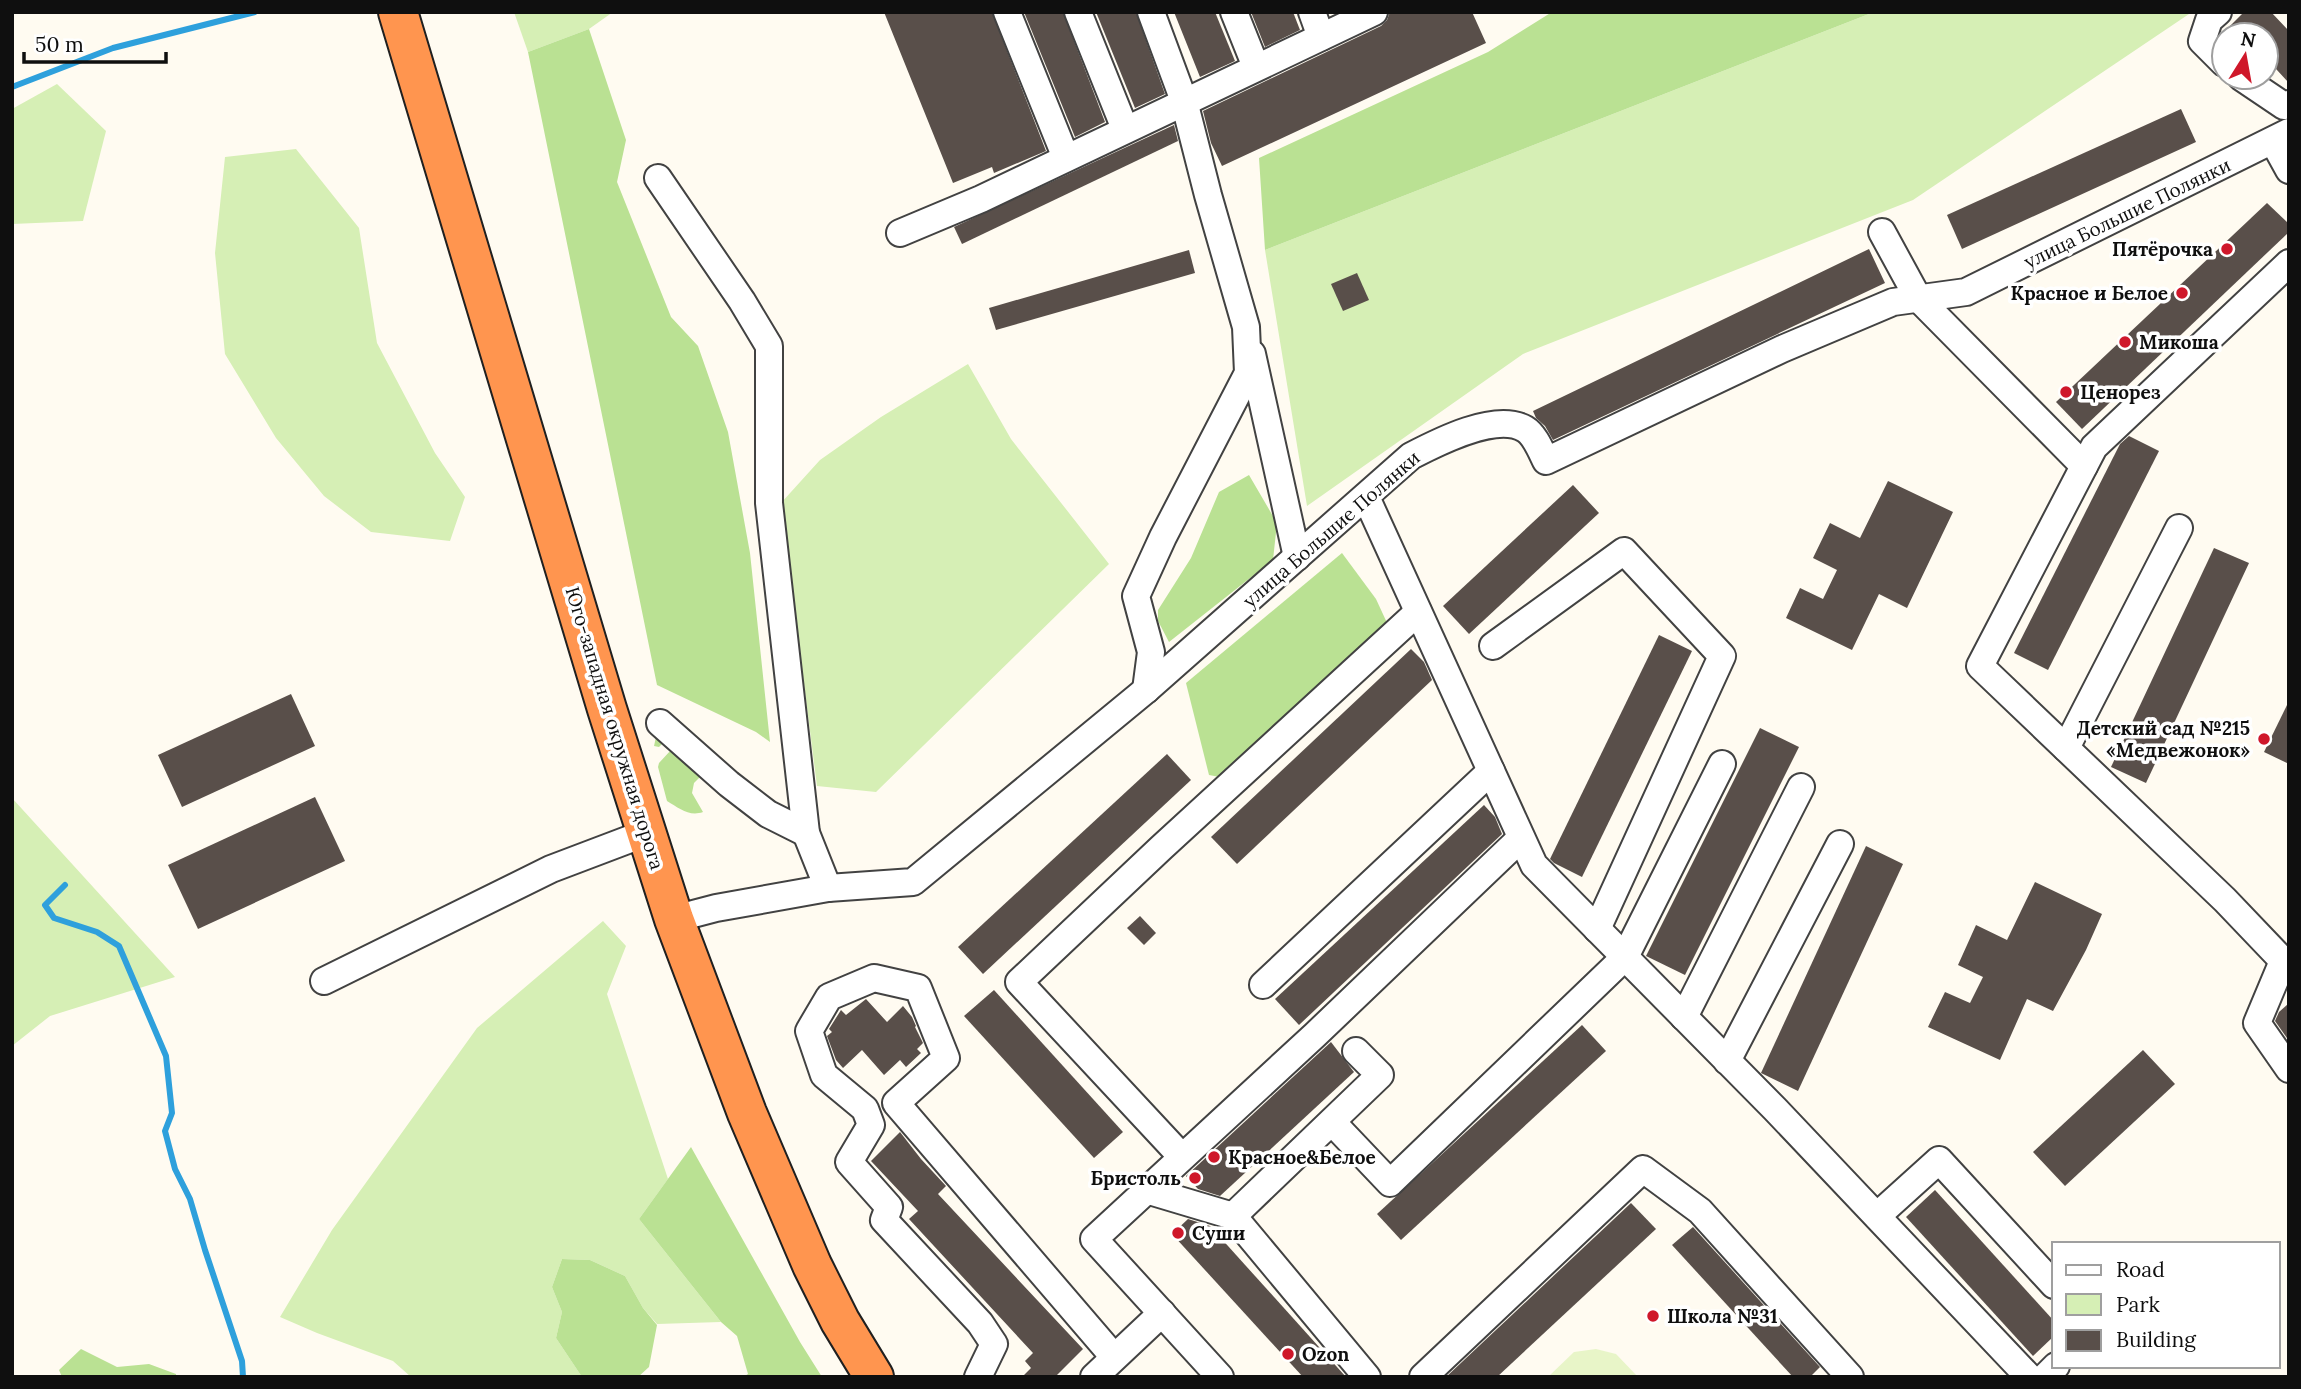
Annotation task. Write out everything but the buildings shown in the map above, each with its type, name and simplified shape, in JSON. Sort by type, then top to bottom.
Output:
[{"type":"highway","name":"Юго-западная окружная дорога","points":[[398,12],[674,919],[747,1113],[812,1265],[840,1321],[874,1377]]},
{"type":"street","points":[[1007,12],[1066,158]]},
{"type":"street","points":[[1078,12],[1125,129]]},
{"type":"street","points":[[1150,12],[1184,101],[1246,327],[1297,557]]},
{"type":"street","points":[[1234,12],[1256,67]]},
{"type":"street","points":[[900,233],[981,199],[1256,67],[1317,24],[1374,12]]},
{"type":"street","points":[[2210,49],[2202,41],[2209,20],[2218,12]]},
{"type":"street","points":[[2262,91],[2284,106],[2289,104]]},
{"type":"street","points":[[2281,136],[2289,170]]},
{"type":"street","name":"улица Большие Полянки","points":[[674,919],[716,908],[828,888],[913,882],[1146,690],[1411,456],[1445,439],[1482,426],[1523,428],[1531,434],[1546,461],[1782,349],[1893,302],[1966,292],[2281,136]]},
{"type":"street","points":[[658,178],[742,301],[769,346],[769,503],[806,833],[828,888]]},
{"type":"street","points":[[1882,232],[1918,298],[2084,466]]},
{"type":"street","points":[[2289,263],[2094,447],[1980,666],[2225,900],[2286,964],[2257,1023],[2289,1069]]},
{"type":"street","points":[[1146,690],[1152,652],[1136,596],[1163,537],[1248,373],[1246,327]]},
{"type":"street","points":[[1366,497],[1534,865],[1877,1216],[2016,1373]]},
{"type":"street","points":[[2066,748],[2179,528]]},
{"type":"street","points":[[1493,646],[1624,551],[1722,656],[1597,929]]},
{"type":"street","points":[[1182,1157],[1019,982],[1418,612]]},
{"type":"street","points":[[660,723],[729,784],[768,814],[806,833]]},
{"type":"street","points":[[1332,1122],[1390,1182],[1625,957],[1722,764]]},
{"type":"street","points":[[1263,985],[1491,771]]},
{"type":"street","points":[[1684,1017],[1801,787]]},
{"type":"street","points":[[324,981],[551,869],[646,833]]},
{"type":"street","points":[[1220,1377],[1094,1239],[1315,1035],[1521,838]]},
{"type":"street","points":[[1727,1060],[1840,844]]},
{"type":"street","points":[[865,1109],[896,1103],[946,1058],[918,988],[874,978],[829,997],[809,1031],[824,1075],[865,1109],[871,1125],[849,1162],[889,1207],[884,1220],[980,1323],[994,1344],[978,1377]]},
{"type":"street","points":[[1233,1216],[1380,1075],[1356,1051]]},
{"type":"street","points":[[896,1103],[1114,1357]]},
{"type":"street","points":[[1877,1216],[1938,1160],[2052,1283]]},
{"type":"street","points":[[1423,1377],[1643,1169],[1700,1210],[1850,1377]]},
{"type":"street","points":[[1146,1190],[1233,1216],[1367,1377]]},
{"type":"street","points":[[1094,1377],[1161,1313]]},
{"type":"green space","points":[[514,12],[613,12],[589,29],[528,52]]},
{"type":"green space","points":[[1552,12],[1874,12],[1265,250],[1259,158],[1488,52]]},
{"type":"green space","points":[[1874,12],[2192,12],[1913,200],[1523,354],[1307,506],[1265,250]]},
{"type":"green space","points":[[589,29],[626,140],[617,182],[671,317],[698,346],[728,432],[750,553],[770,742],[756,732],[657,685],[528,52]]},
{"type":"green space","points":[[57,84],[106,131],[83,221],[12,224],[12,109]]},
{"type":"green space","points":[[296,149],[359,228],[377,343],[435,453],[465,497],[450,541],[371,532],[324,496],[276,438],[225,354],[215,253],[225,157]]},
{"type":"green space","points":[[968,364],[1011,439],[1109,564],[876,792],[817,786],[781,503],[820,460],[881,417]]},
{"type":"green space","points":[[1249,475],[1277,523],[1273,560],[1169,642],[1158,621],[1158,610],[1191,558],[1219,492]]},
{"type":"green space","points":[[1342,553],[1376,599],[1388,625],[1225,778],[1209,775],[1186,683]]},
{"type":"green space","points":[[660,735],[702,775],[694,783],[692,793],[703,812],[689,813],[667,801],[658,767],[671,750],[663,743],[659,747],[654,746],[656,737]]},
{"type":"green space","points":[[12,798],[175,977],[50,1016],[12,1046]]},
{"type":"green space","points":[[603,921],[626,946],[607,994],[668,1179],[639,1219],[721,1322],[657,1324],[643,1308],[625,1276],[590,1260],[562,1259],[552,1287],[562,1312],[556,1338],[582,1377],[411,1377],[393,1361],[280,1317],[332,1230],[477,1028]]},
{"type":"green space","points":[[691,1147],[822,1377],[743,1377],[748,1374],[737,1336],[721,1322],[639,1219]]},
{"type":"green space","points":[[562,1259],[590,1260],[625,1276],[643,1308],[657,1325],[649,1367],[638,1377],[582,1377],[556,1338],[562,1312],[552,1287]]},
{"type":"green space","points":[[81,1349],[117,1367],[149,1364],[176,1374],[176,1377],[62,1377],[59,1370]]},
{"type":"green space","points":[[1596,1349],[1616,1354],[1638,1377],[1548,1377],[1574,1352]]},
{"type":"waterway","points":[[12,87],[113,48],[255,12]]},
{"type":"waterway","points":[[65,885],[45,905],[54,918],[97,932],[119,946],[166,1056],[172,1113],[165,1131],[175,1169],[190,1199],[242,1361],[243,1377]]},
{"type":"place","name":"Пятёрочка","points":[[2227,249]]},
{"type":"place","name":"Красное и Белое","points":[[2182,293]]},
{"type":"place","name":"Микоша","points":[[2125,342]]},
{"type":"place","name":"Ценорез","points":[[2066,392]]},
{"type":"place","name":"Детский сад №215 «Медвежонок»","points":[[2264,739]]},
{"type":"place","name":"Красное&Белое","points":[[1214,1157]]},
{"type":"place","name":"Бристоль","points":[[1195,1178]]},
{"type":"place","name":"Суши","points":[[1178,1233]]},
{"type":"place","name":"Школа №31","points":[[1653,1316]]},
{"type":"place","name":"Ozon","points":[[1288,1354]]}]
